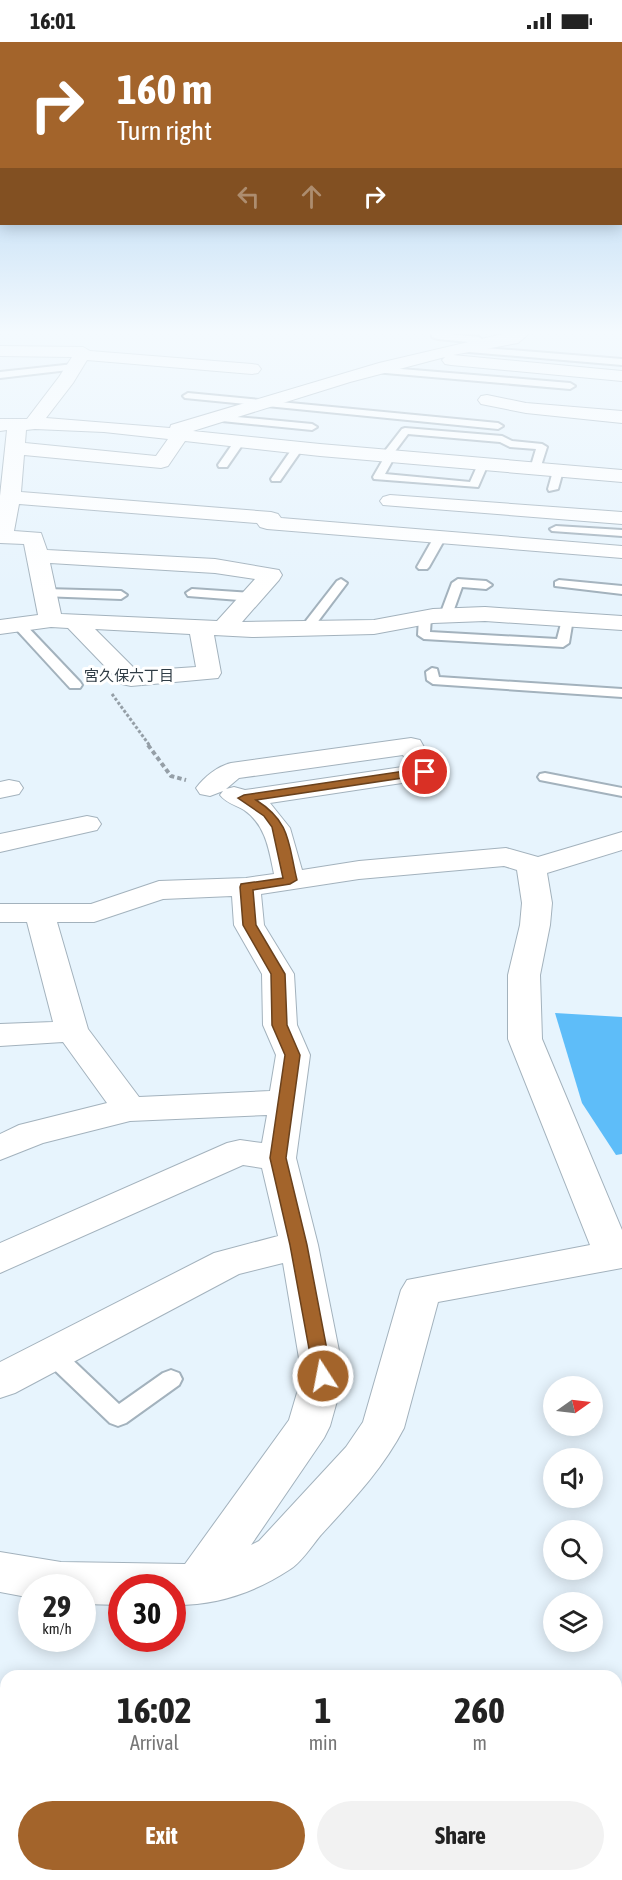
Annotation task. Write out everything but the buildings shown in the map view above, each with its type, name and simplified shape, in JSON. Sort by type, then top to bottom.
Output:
[{"type":"street","points":[[15,448],[161,462],[172,434],[215,418]]},
{"type":"street","points":[[51,620],[33,538],[2,537],[10,496],[17,424],[172,434],[298,448],[535,469],[555,480],[622,477]]},
{"type":"street","points":[[10,496],[271,518],[267,523],[622,552]]},
{"type":"street","points":[[390,501],[622,518]]},
{"type":"street","points":[[449,538],[472,507]]},
{"type":"street","points":[[38,556],[215,566],[271,575],[252,597],[213,628],[209,673],[131,679],[76,623]]},
{"type":"street","points":[[9,626],[51,620],[252,630],[306,629],[374,627],[436,616],[485,614],[622,623]]},
{"type":"street","points":[[205,786],[231,771],[411,746],[425,772],[244,798]]},
{"type":"street","points":[[205,786],[244,798],[268,813],[278,827],[290,880]]},
{"type":"street","points":[[0,843],[87,824]]},
{"type":"street","points":[[0,913],[94,913],[159,890],[246,887],[359,870],[506,857],[543,865],[622,841]]},
{"type":"street","points":[[0,1572],[61,1583],[197,1584],[228,1578],[275,1554],[361,1460],[383,1428],[421,1290],[617,1255],[525,1039],[524,975],[535,925],[537,903],[531,864]]},
{"type":"street","points":[[197,1584],[309,1426],[323,1376],[298,1245],[278,1158],[293,1055],[279,1025],[278,974],[249,925],[246,887]]},
{"type":"street","points":[[39,912],[72,1031],[130,1109]]},
{"type":"street","points":[[0,1035],[72,1031]]},
{"type":"street","points":[[0,1148],[32,1134],[130,1109],[286,1102]]},
{"type":"street","points":[[0,1259],[240,1152],[278,1158]]},
{"type":"street","points":[[0,1381],[228,1263],[298,1245]]},
{"type":"lane","points":[[215,418],[312,428]]},
{"type":"lane","points":[[408,418],[498,426]]},
{"type":"lane","points":[[388,456],[405,431],[480,437],[501,439],[510,444],[542,447],[535,469]]},
{"type":"lane","points":[[224,465],[240,441]]},
{"type":"lane","points":[[276,479],[298,448]]},
{"type":"lane","points":[[556,529],[622,533]]},
{"type":"lane","points":[[423,567],[449,538]]},
{"type":"lane","points":[[306,629],[341,583]]},
{"type":"lane","points":[[436,616],[458,584],[486,585]]},
{"type":"lane","points":[[559,584],[622,590]]},
{"type":"lane","points":[[45,593],[121,595]]},
{"type":"lane","points":[[192,593],[252,597]]},
{"type":"lane","points":[[9,626],[75,685]]},
{"type":"lane","points":[[432,672],[433,680],[622,693]]},
{"type":"lane","points":[[545,777],[622,792]]},
{"type":"lane","points":[[52,1354],[118,1417],[171,1379]]},
{"type":"path","points":[[75,685],[104,682],[171,776],[205,786]]},
{"type":"shaded area","points":[[555,1013],[622,1017],[622,1154],[616,1155],[582,1103]]},
{"type":"district","name":"宮久保六丁目","points":[[129,676]]},
{"type":"route","points":[[323,1376],[298,1245],[278,1158],[293,1055],[279,1025],[278,974],[249,925],[246,887],[290,880],[278,827],[268,813],[244,798],[425,772]]}]
